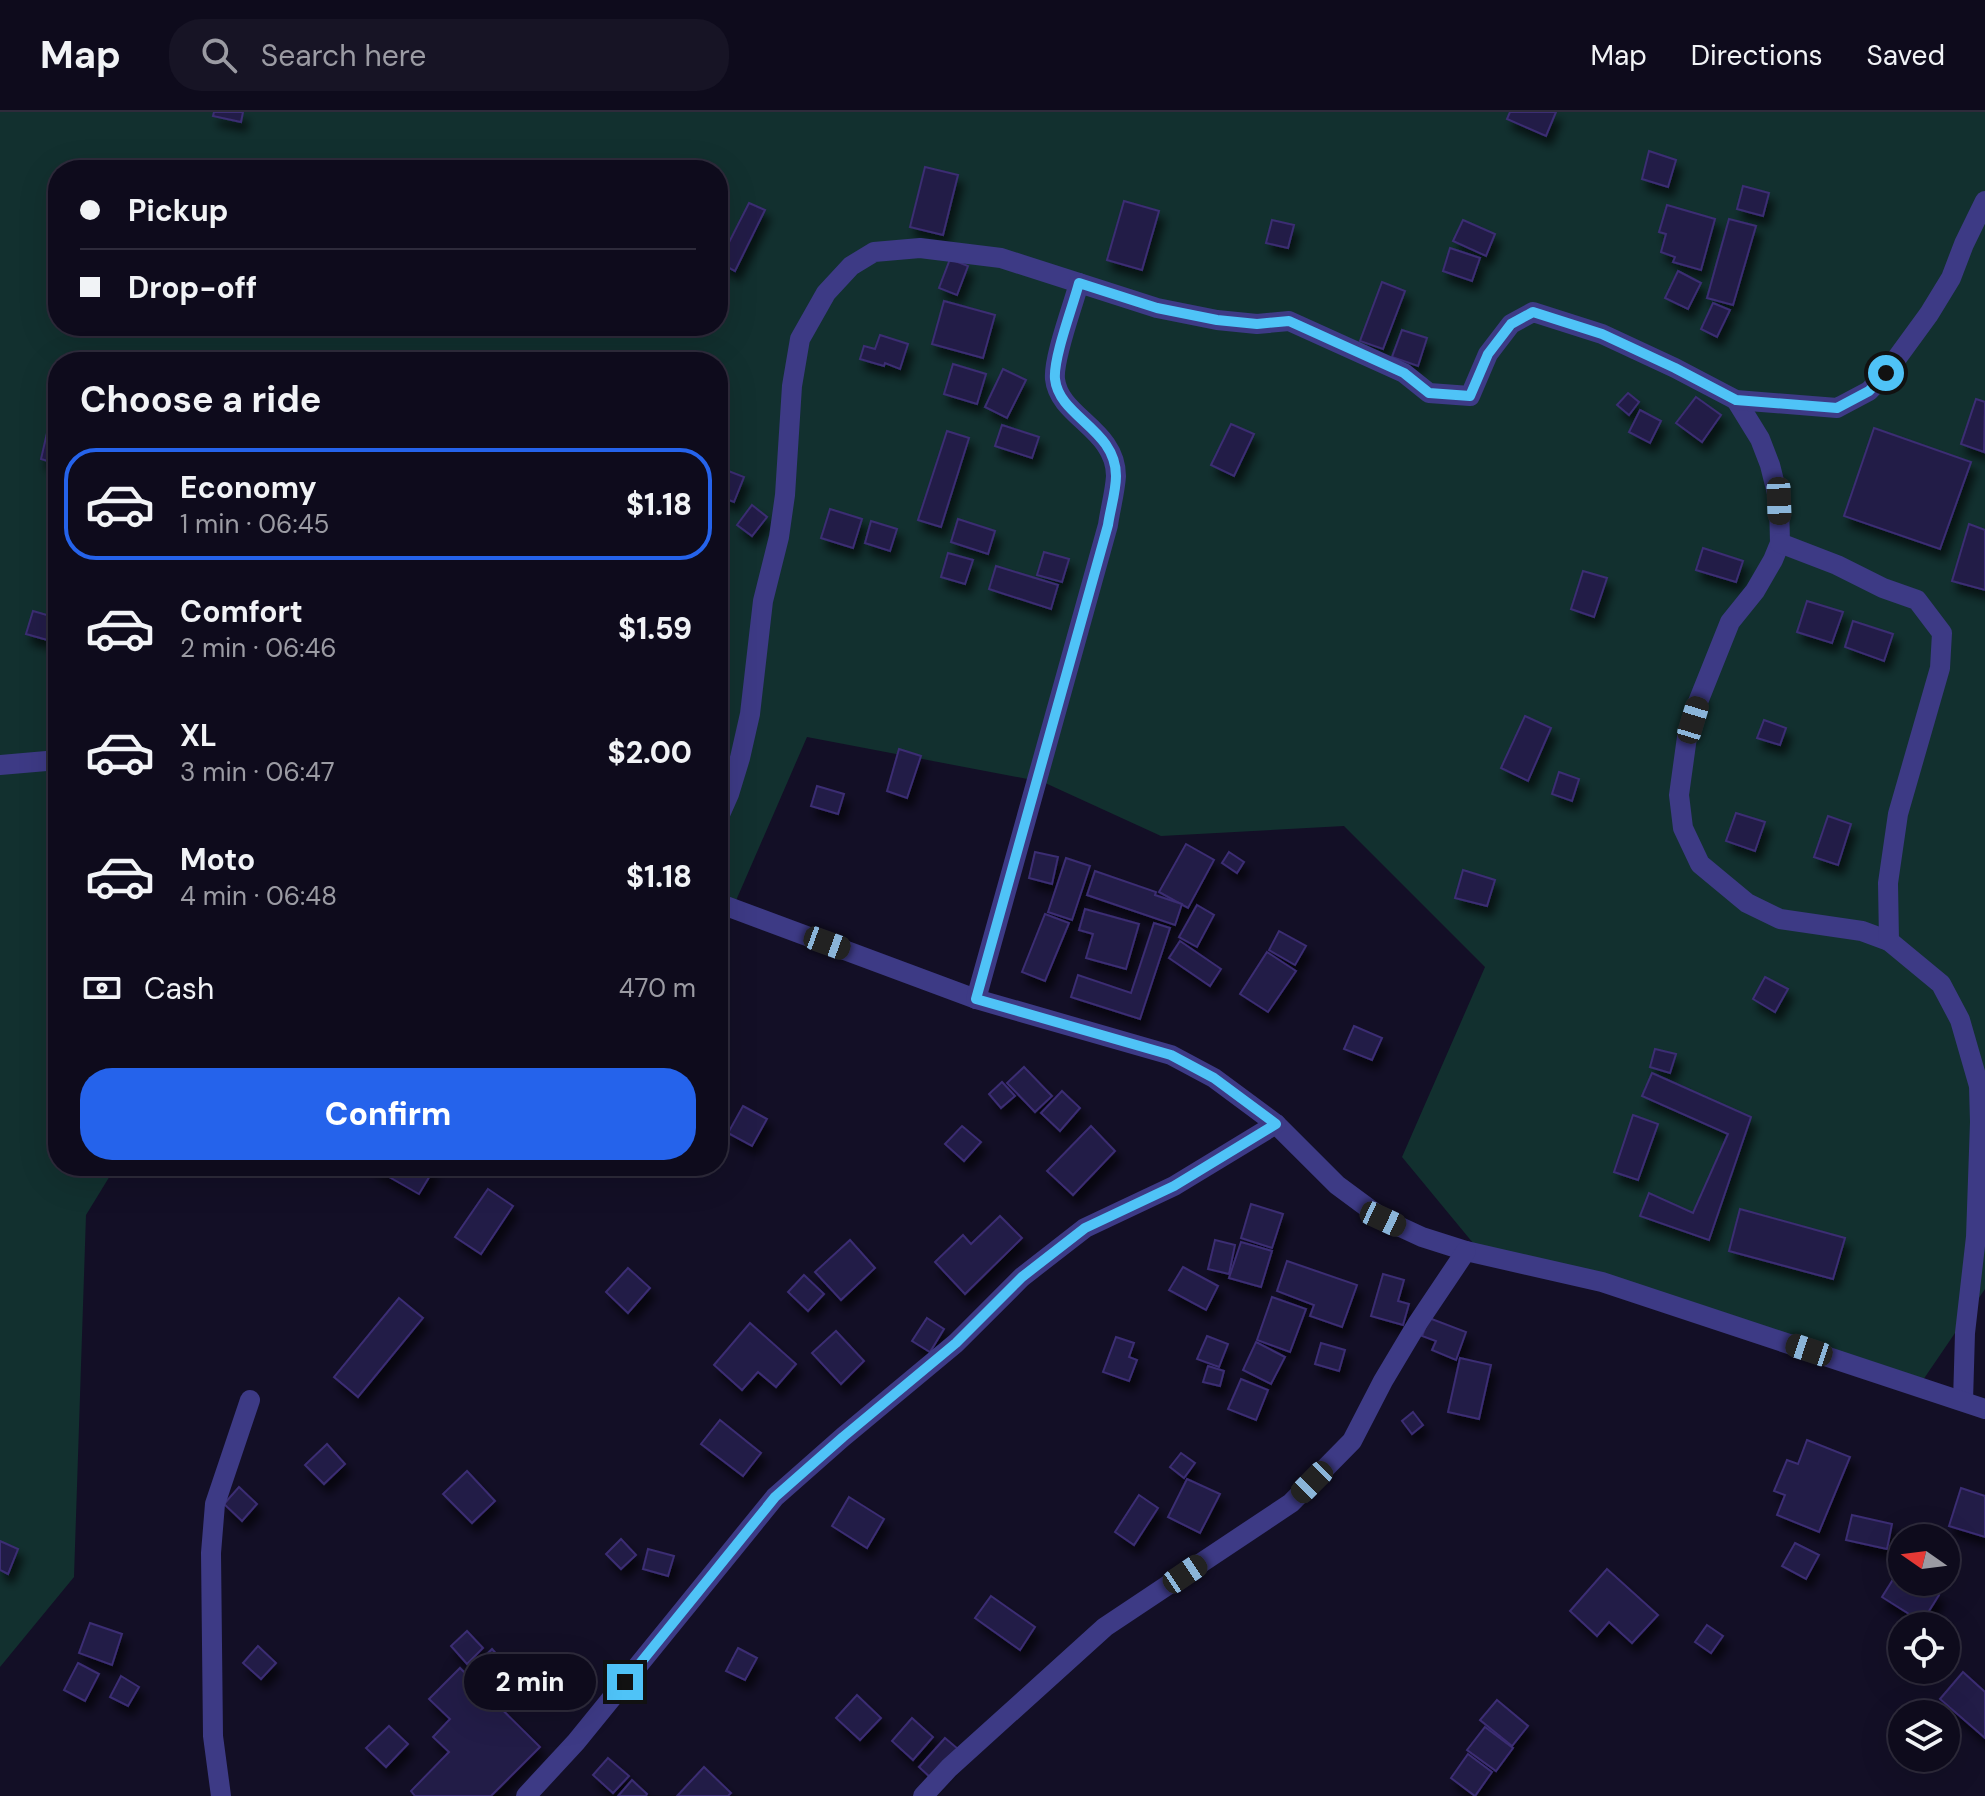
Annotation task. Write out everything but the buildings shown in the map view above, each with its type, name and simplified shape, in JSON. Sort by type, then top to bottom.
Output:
[{"type":"street","points":[[728,796],[750,714],[763,601],[779,537],[792,386],[800,339],[826,293],[851,266],[874,252],[920,248],[1001,258],[1157,308],[1257,324],[1289,321],[1404,373],[1429,393],[1470,396],[1488,354],[1511,324],[1533,312],[1602,334],[1736,400],[1837,408],[1869,391],[1929,314],[1951,278],[1985,201]]},
{"type":"street","points":[[976,999],[1108,525],[1116,475],[1109,447],[1062,398],[1055,379],[1058,355],[1079,283]]},
{"type":"street","points":[[1736,400],[1760,439],[1770,465],[1779,501],[1780,543],[1755,591],[1730,622],[1698,702],[1687,737],[1679,795],[1683,828],[1700,864],[1747,903],[1780,919],[1862,931],[1889,941],[1941,984],[1960,1020],[1979,1086],[1980,1122],[1976,1237],[1965,1333],[1963,1401]]},
{"type":"street","points":[[1780,543],[1917,600],[1942,633],[1940,668],[1898,814],[1888,883],[1889,941]]},
{"type":"street","points":[[0,765],[48,761]]},
{"type":"street","points":[[728,907],[976,999],[1171,1055],[1214,1078],[1276,1124],[1337,1185],[1383,1219],[1422,1237],[1466,1251],[1602,1282],[1985,1409]]},
{"type":"street","points":[[526,1796],[576,1742],[775,1497],[956,1343],[1022,1277],[1085,1228],[1174,1186],[1276,1124]]},
{"type":"street","points":[[923,1796],[949,1768],[1105,1627],[1291,1503],[1302,1492],[1352,1441],[1417,1324],[1466,1251]]},
{"type":"street","points":[[221,1796],[213,1736],[211,1553],[215,1504],[250,1400]]},
{"type":"green space","points":[[0,112],[1985,112],[1985,1289],[1923,1380],[1473,1243],[1402,1157],[1485,967],[1344,826],[1161,836],[1043,782],[807,737],[728,919],[728,352],[48,352],[48,1176],[110,1176],[86,1215],[74,1577],[0,1667]]},
{"type":"route","points":[[625,1682],[775,1497],[956,1343],[1022,1277],[1085,1228],[1174,1186],[1276,1124],[1214,1078],[1171,1055],[976,999],[1108,525],[1116,475],[1109,447],[1062,398],[1055,379],[1058,355],[1079,283],[1157,308],[1217,320],[1257,324],[1289,321],[1404,373],[1429,393],[1470,396],[1488,354],[1511,324],[1533,312],[1602,334],[1736,400],[1837,408],[1869,391],[1886,373]]}]
